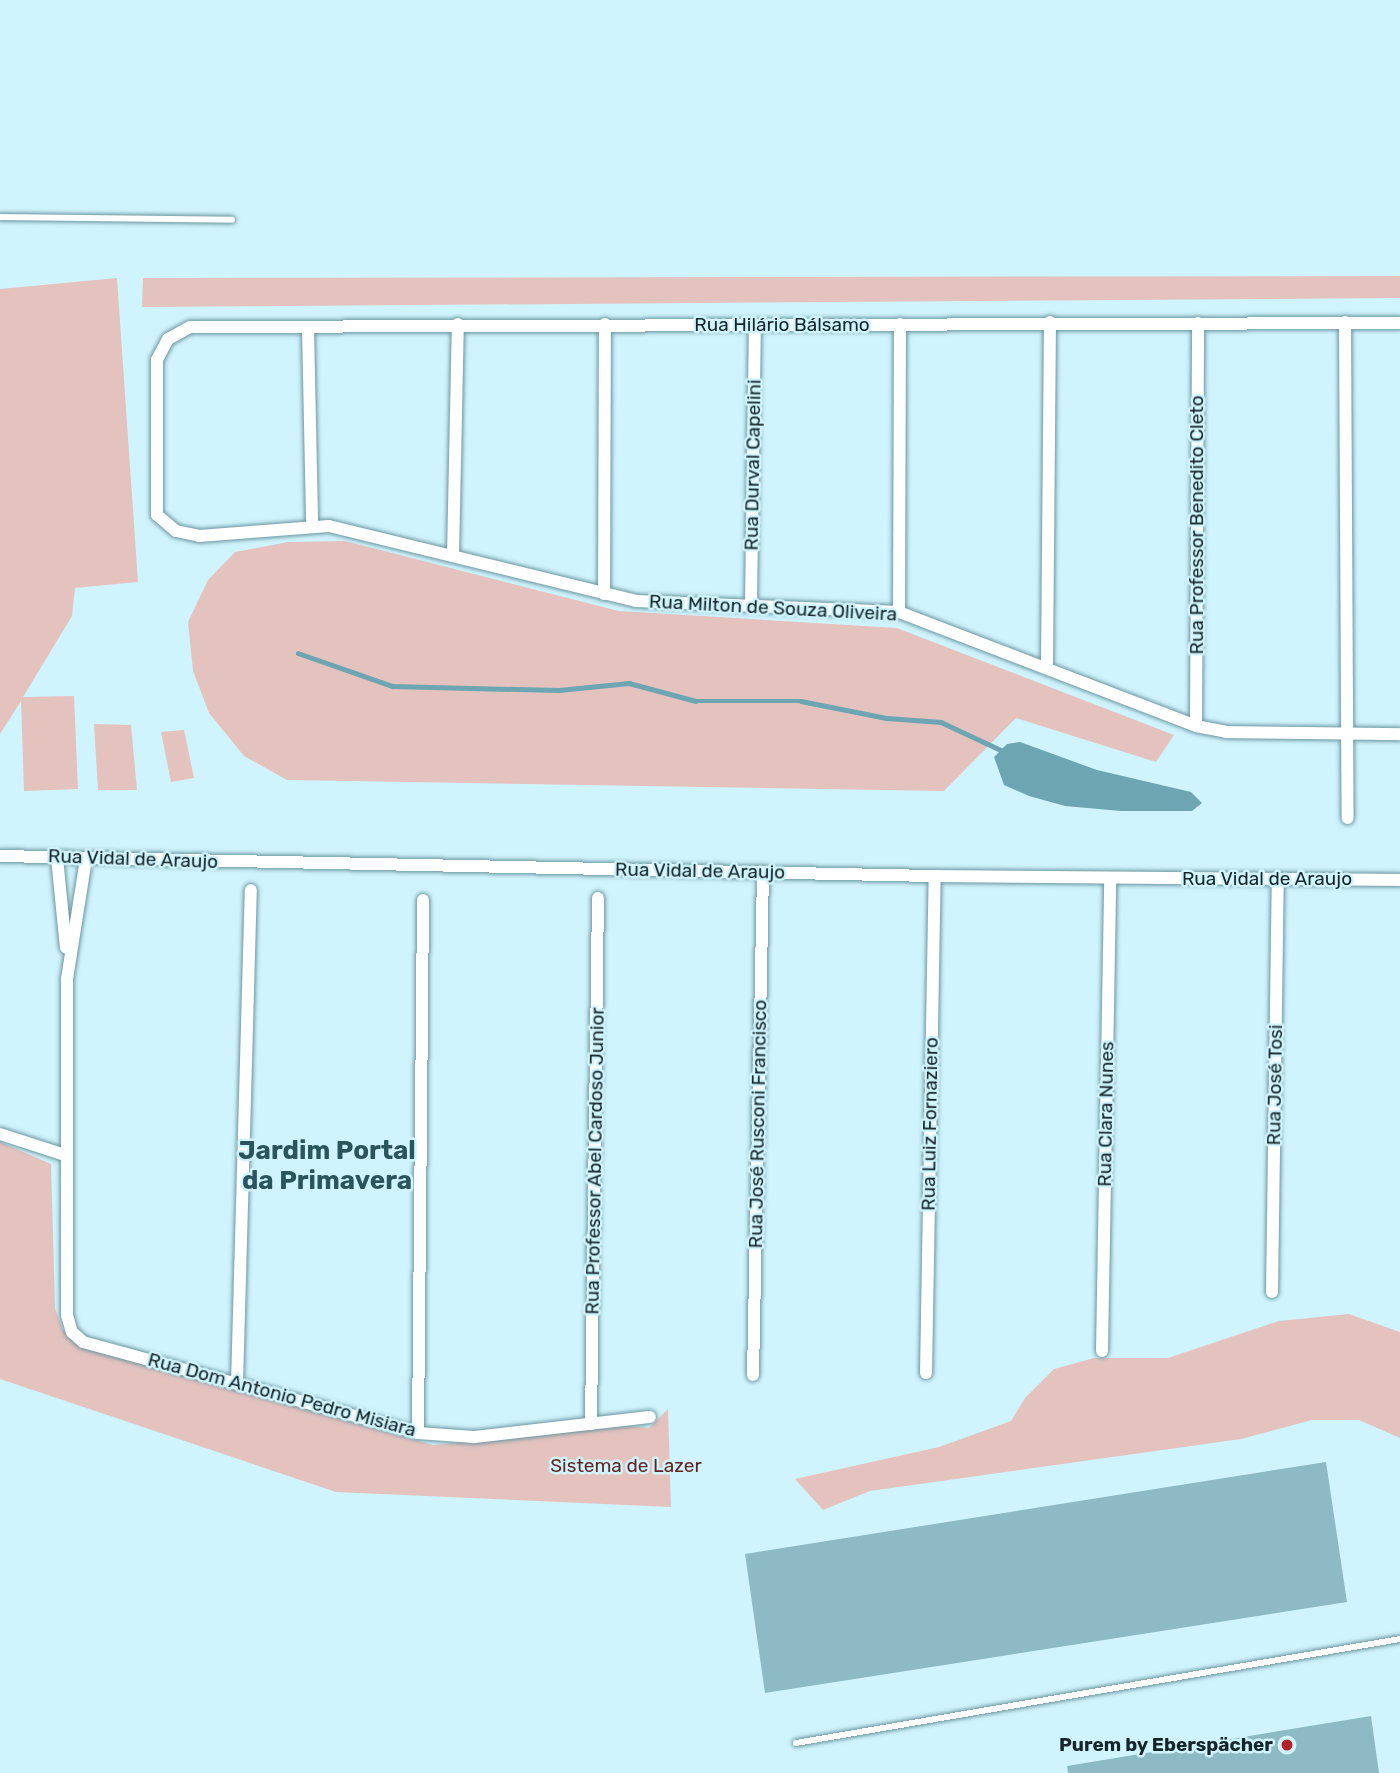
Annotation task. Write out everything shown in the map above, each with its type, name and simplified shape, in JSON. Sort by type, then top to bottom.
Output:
[{"type":"street","name":"Rua Hilário Bálsamo","points":[[176,531],[157,515],[157,360],[168,339],[190,327],[458,324],[755,326],[1050,322],[1400,323]]},
{"type":"street","points":[[1047,665],[1050,322]]},
{"type":"street","points":[[1345,322],[1348,818]]},
{"type":"street","name":"Rua Professor Benedito Cleto","points":[[1196,726],[1198,323]]},
{"type":"street","points":[[453,556],[458,324]]},
{"type":"street","points":[[604,594],[605,324]]},
{"type":"street","points":[[899,612],[900,324]]},
{"type":"street","name":"Rua Durval Capelini","points":[[751,604],[755,326]]},
{"type":"street","points":[[308,327],[312,525]]},
{"type":"street","name":"Rua Milton de Souza Oliveira","points":[[176,531],[199,536],[312,525],[636,601],[899,612],[1047,665],[1196,726],[1226,732],[1400,734]]},
{"type":"street","name":"Rua Vidal de Araujo","points":[[0,856],[935,876],[1400,880]]},
{"type":"street","points":[[0,1133],[65,1155],[68,964],[57,858]]},
{"type":"street","points":[[68,964],[86,859]]},
{"type":"street","name":"Rua José Rusconi Francisco","points":[[753,1375],[763,872]]},
{"type":"street","name":"Rua Luiz Fornaziero","points":[[926,1373],[935,876]]},
{"type":"street","name":"Rua Clara Nunes","points":[[1102,1350],[1110,878]]},
{"type":"street","name":"Rua José Tosi","points":[[1272,1292],[1278,878]]},
{"type":"street","points":[[237,1384],[251,890]]},
{"type":"street","name":"Rua Professor Abel Cardoso Junior","points":[[591,1423],[598,898]]},
{"type":"street","points":[[418,1433],[423,900]]},
{"type":"street","name":"Rua Dom Antonio Pedro Misiara","points":[[65,1155],[67,1315],[72,1332],[83,1342],[418,1433],[474,1437],[650,1417]]},
{"type":"lane","points":[[0,217],[232,220]]},
{"type":"lane","points":[[796,1743],[1400,1639]]},
{"type":"green space","points":[[1400,276],[1400,298],[142,307],[143,278]]},
{"type":"green space","points":[[117,278],[138,582],[75,588],[72,616],[23,697],[74,696],[78,789],[24,791],[21,701],[0,734],[0,289]]},
{"type":"green space","points":[[345,541],[619,611],[897,628],[1174,735],[1156,762],[1016,718],[944,791],[287,780],[244,756],[209,713],[193,671],[188,622],[208,580],[235,552],[288,542]]},
{"type":"green space","points":[[94,724],[131,725],[137,790],[98,790]]},
{"type":"green space","points":[[184,730],[194,778],[171,782],[161,732]]},
{"type":"green space","name":"Sistema de Lazer","points":[[0,1142],[51,1164],[55,1308],[63,1330],[84,1348],[433,1445],[630,1426],[649,1428],[668,1409],[671,1507],[336,1492],[0,1379]]},
{"type":"green space","points":[[1349,1314],[1400,1332],[1400,1438],[1359,1420],[1312,1420],[1241,1439],[870,1491],[823,1510],[795,1479],[939,1447],[1011,1421],[1025,1398],[1054,1369],[1094,1358],[1168,1358],[1279,1321]]},
{"type":"water","points":[[1020,742],[1097,770],[1191,792],[1202,803],[1192,811],[1121,811],[1065,806],[1029,796],[1004,785],[994,757],[1007,744]]},
{"type":"building","points":[[1326,1462],[1347,1602],[765,1693],[745,1554]]},
{"type":"building","name":"Purem by Eberspächer","points":[[1371,1716],[1379,1773],[1068,1773],[1067,1766]]},
{"type":"waterway","points":[[298,653],[392,686],[559,690],[629,683],[696,701],[801,701],[887,718],[941,722],[1005,752]]},
{"type":"place","name":"Purem by Eberspächer","points":[[1287,1745]]},
{"type":"district","name":"Jardim Portal da Primavera","points":[[327,1166]]}]
